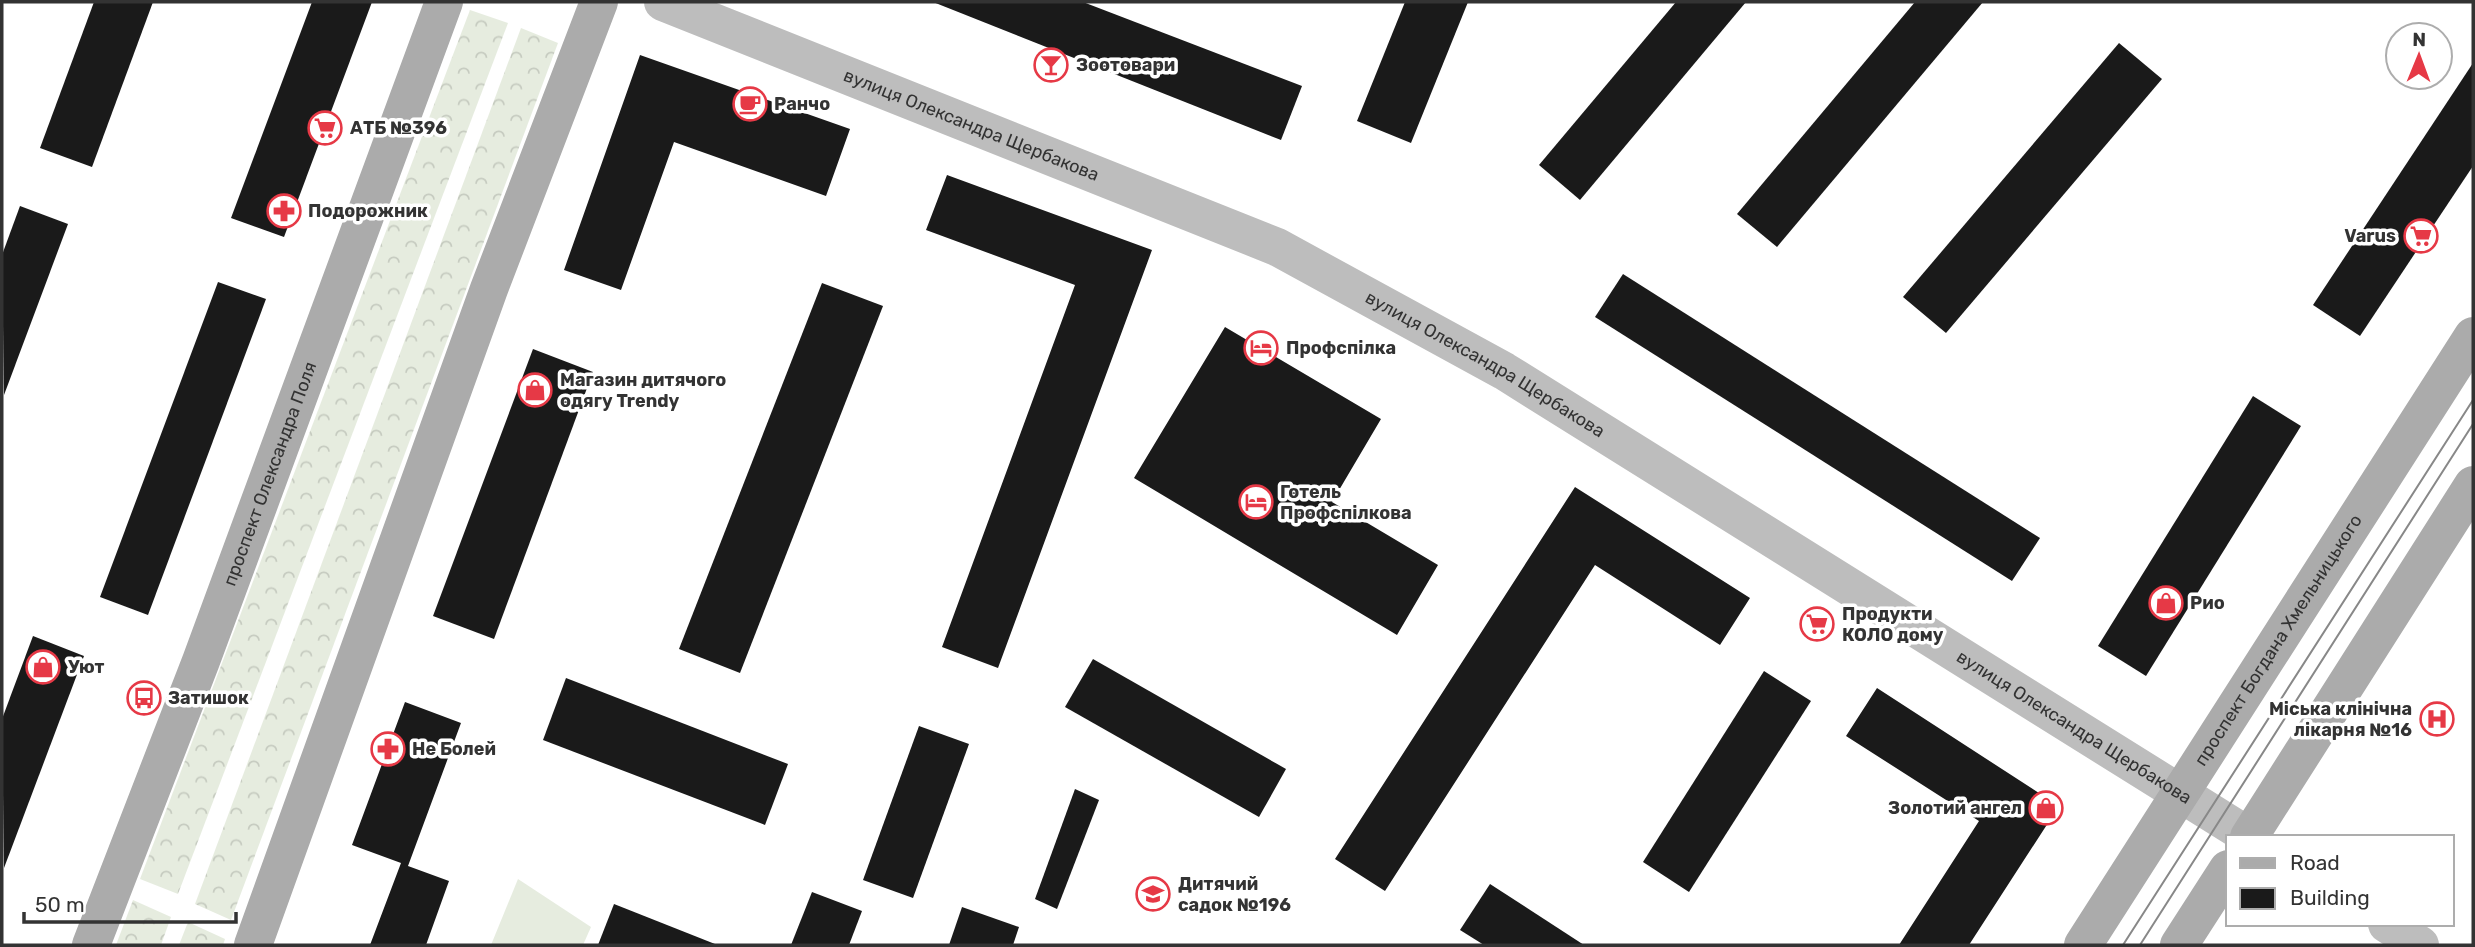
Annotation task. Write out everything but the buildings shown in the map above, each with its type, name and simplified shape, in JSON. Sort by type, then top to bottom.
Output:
[{"type":"main road","name":"проспект Олександра Поля","points":[[91,945],[201,661],[444,2]]},
{"type":"main road","points":[[253,945],[489,289],[599,2]]},
{"type":"main road","name":"проспект Богдана Хмельницького","points":[[2083,945],[2473,336]]},
{"type":"main road","points":[[2250,835],[2473,485]]},
{"type":"main road","points":[[2179,945],[2226,872]]},
{"type":"street","name":"вулиця Олександра Щербакова","points":[[663,2],[1277,247],[1504,371],[2246,835]]},
{"type":"street","points":[[2390,926],[2420,945]]},
{"type":"green space","points":[[470,10],[508,23],[178,894],[140,879]]},
{"type":"green space","points":[[521,28],[558,43],[231,920],[195,904]]},
{"type":"green space","points":[[518,879],[591,927],[583,945],[491,945]]},
{"type":"green space","points":[[133,900],[171,917],[161,945],[116,945]]},
{"type":"green space","points":[[188,922],[225,939],[223,945],[179,945]]},
{"type":"tram line","points":[[2123,945],[2473,400]]},
{"type":"tram line","points":[[2140,945],[2473,424]]},
{"type":"place","name":"Зоотовари","points":[[1051,65]]},
{"type":"place","name":"Ранчо","points":[[750,104]]},
{"type":"place","name":"АТБ №396","points":[[325,128]]},
{"type":"place","name":"Подорожник","points":[[284,211]]},
{"type":"place","name":"Varus","points":[[2421,236]]},
{"type":"place","name":"Профспілка","points":[[1261,348]]},
{"type":"place","name":"Магазин дитячого одягу Trendy","points":[[535,390]]},
{"type":"place","name":"Готель Профспілкова","points":[[1256,502]]},
{"type":"place","name":"Рио","points":[[2166,603]]},
{"type":"place","name":"Продукти КОЛО дому","points":[[1817,624]]},
{"type":"place","name":"Уют","points":[[43,667]]},
{"type":"place","name":"Затишок","points":[[144,698]]},
{"type":"place","name":"Міська клінічна лікарня №16","points":[[2437,719]]},
{"type":"place","name":"Не Болей","points":[[388,749]]},
{"type":"place","name":"Золотий ангел","points":[[2046,808]]},
{"type":"place","name":"Дитячий садок №196","points":[[1153,894]]}]
